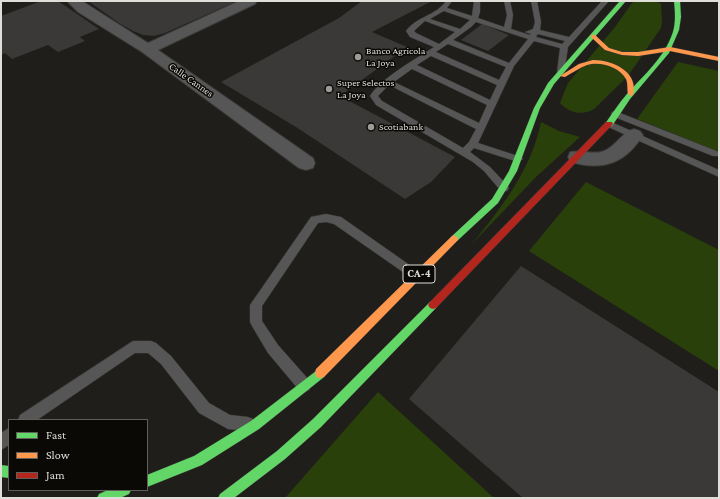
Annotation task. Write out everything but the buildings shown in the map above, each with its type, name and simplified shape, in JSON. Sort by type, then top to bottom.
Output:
[{"type":"main road","name":"CA-4","points":[[148,481],[198,461],[255,425],[304,386],[321,372],[495,201],[504,188],[518,159],[537,108],[552,82],[623,1]]},
{"type":"main road","name":"CA-4","points":[[224,498],[275,459],[316,424],[609,124],[631,94],[644,81],[670,49],[678,25],[679,10],[677,1]]},
{"type":"main road","points":[[593,36],[607,49],[613,51],[635,53],[670,49],[719,59]]},
{"type":"main road","points":[[552,82],[586,64],[595,62],[615,67],[625,73],[630,82],[631,94]]},
{"type":"main road","points":[[104,491],[114,494]]},
{"type":"main road","points":[[103,498],[122,491]]},
{"type":"street","name":"Calle Cannes","points":[[74,1],[83,9],[147,49],[306,162]]},
{"type":"street","points":[[147,49],[250,1]]},
{"type":"street","points":[[577,157],[606,159],[620,150],[634,135]]},
{"type":"lane","points":[[440,47],[412,35],[410,31],[415,24],[443,9],[449,1]]},
{"type":"lane","points":[[477,1],[477,14],[475,20],[440,47],[388,82],[377,91],[374,96],[379,103],[464,152],[487,169],[504,188]]},
{"type":"lane","points":[[507,1],[510,15],[507,30]]},
{"type":"lane","points":[[464,152],[473,144],[510,66],[534,35],[538,22],[534,1]]},
{"type":"lane","points":[[561,72],[564,47],[606,1]]},
{"type":"lane","points":[[443,9],[507,30],[570,40]]},
{"type":"lane","points":[[425,19],[461,32]]},
{"type":"lane","points":[[534,35],[564,47]]},
{"type":"lane","points":[[448,41],[510,66]]},
{"type":"lane","points":[[431,53],[501,84]]},
{"type":"lane","points":[[412,66],[491,104]]},
{"type":"lane","points":[[388,82],[480,127]]},
{"type":"lane","points":[[616,114],[716,154]]},
{"type":"lane","points":[[609,124],[719,174]]},
{"type":"lane","points":[[473,144],[518,159]]},
{"type":"lane","points":[[304,386],[273,349],[256,322],[256,305],[315,220],[326,218],[337,220],[417,276]]},
{"type":"lane","points":[[26,419],[133,347],[151,347],[166,360],[204,408],[228,422],[255,425]]},
{"type":"green space","points":[[636,1],[656,1],[661,4],[661,28],[628,76],[594,109],[580,113],[567,109],[560,103],[568,83],[615,27],[632,3]]},
{"type":"green space","points":[[678,62],[719,71],[719,152],[637,119]]},
{"type":"green space","points":[[541,122],[559,131],[580,137],[537,176],[471,245],[504,202],[523,172],[536,140]]},
{"type":"green space","points":[[586,182],[719,250],[719,371],[529,251]]},
{"type":"green space","points":[[378,392],[494,498],[285,498]]},
{"type":"traffic: fast","points":[[454,239],[495,201],[513,171],[537,108],[551,83],[623,1]]},
{"type":"traffic: fast","points":[[609,124],[628,97],[659,63],[666,53],[676,30],[678,17],[677,1]]},
{"type":"traffic: fast","points":[[224,498],[281,455],[317,423],[433,305]]},
{"type":"traffic: fast","points":[[148,481],[198,461],[255,425],[320,373]]},
{"type":"traffic: fast","points":[[1,471],[8,472]]},
{"type":"traffic: fast","points":[[103,498],[122,491]]},
{"type":"traffic: slow","points":[[593,36],[607,49],[622,54],[638,54],[670,49]]},
{"type":"traffic: slow","points":[[670,49],[719,59]]},
{"type":"traffic: slow","points":[[563,76],[585,64],[593,62],[605,63],[617,67],[626,74],[630,81],[631,94]]},
{"type":"traffic: slow","points":[[320,373],[454,239]]},
{"type":"traffic: jam","points":[[433,305],[609,124]]},
{"type":"place","name":"Banco Agricola La Joya","points":[[358,57]]},
{"type":"place","name":"Super Selectos La Joya","points":[[329,89]]},
{"type":"place","name":"Scotiabank","points":[[371,127]]}]
